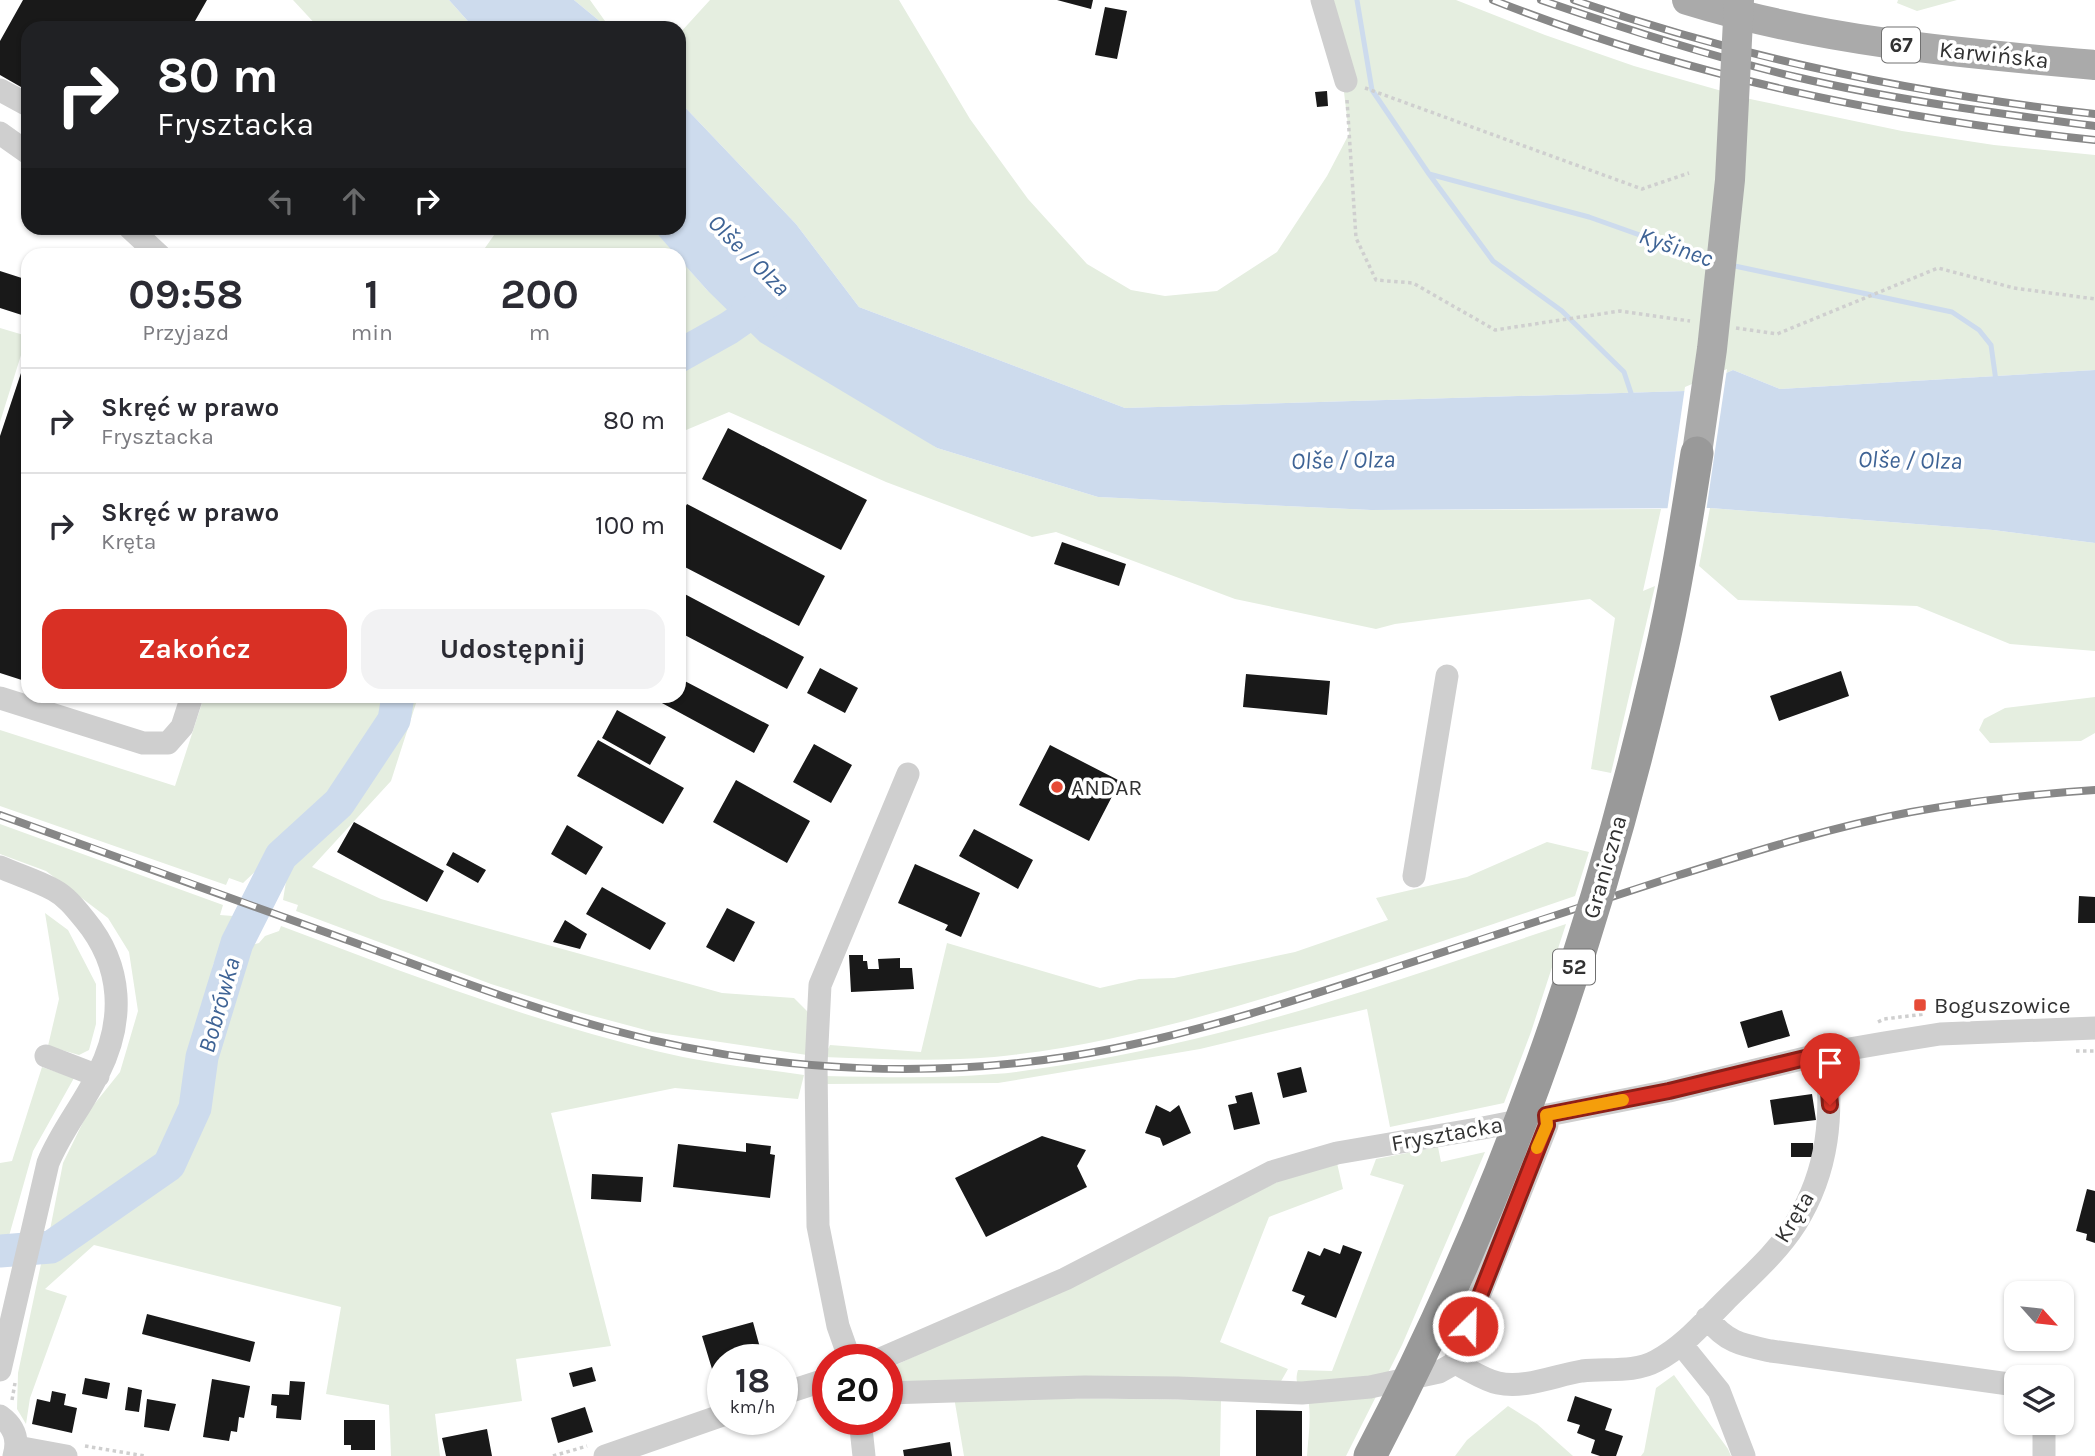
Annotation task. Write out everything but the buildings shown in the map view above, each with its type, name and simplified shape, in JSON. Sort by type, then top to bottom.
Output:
[{"type":"highway","name":"Graniczna","points":[[1370,1456],[1415,1366],[1486,1207],[1536,1079],[1569,983],[1619,819],[1659,662],[1698,453]]},
{"type":"main road","name":"Karwińska","points":[[1687,0],[1787,26],[1858,40],[2095,65]]},
{"type":"main road","points":[[1698,453],[1730,180],[1739,0]]},
{"type":"street","points":[[1322,0],[1355,85]]},
{"type":"street","points":[[0,90],[21,101]]},
{"type":"street","points":[[0,133],[21,147]]},
{"type":"street","points":[[138,235],[151,248]]},
{"type":"street","points":[[1414,876],[1447,676]]},
{"type":"street","points":[[0,698],[143,743],[168,743],[182,727],[190,703]]},
{"type":"street","points":[[844,1344],[838,1326],[818,1226],[816,1065],[820,985],[908,774]]},
{"type":"street","points":[[0,867],[55,891],[73,904],[98,936],[115,975],[117,1015],[109,1051],[98,1076],[55,1144],[48,1163],[0,1370]]},
{"type":"street","name":"Frysztacka","points":[[903,1349],[1065,1279],[1272,1172],[1337,1153],[1669,1091],[1826,1053],[1940,1034],[2095,1028]]},
{"type":"street","name":"Kręta","points":[[1455,1363],[1497,1383],[1516,1384],[1584,1371],[1637,1368],[1655,1362],[1681,1344],[1768,1258],[1796,1223],[1814,1186],[1827,1146],[1830,1105],[1826,1053]]},
{"type":"street","points":[[46,1056],[98,1076]]},
{"type":"street","points":[[903,1393],[1099,1387],[1302,1393],[1370,1387],[1439,1372],[1455,1363],[1459,1346],[1547,1125],[1546,1115]]},
{"type":"street","points":[[1707,1318],[1718,1332],[1735,1343],[1771,1351],[2004,1383]]},
{"type":"street","points":[[1681,1344],[1719,1391],[1744,1456]]},
{"type":"street","points":[[0,1416],[13,1429],[16,1452],[71,1450]]},
{"type":"street","points":[[605,1456],[707,1421]]},
{"type":"street","points":[[862,1435],[864,1456]]},
{"type":"street","points":[[2044,1435],[2044,1456]]},
{"type":"path","points":[[1689,173],[1642,188],[1355,85],[1356,238],[1376,280],[1413,282],[1494,330],[1619,311],[1698,322]]},
{"type":"path","points":[[1725,326],[1777,334],[1938,268],[2014,288],[2095,299]]},
{"type":"path","points":[[71,1450],[97,1449],[145,1456]]},
{"type":"shaded area","points":[[293,0],[449,0],[468,21],[312,21]]},
{"type":"shaded area","points":[[574,0],[590,0],[605,21],[600,21]]},
{"type":"shaded area","points":[[710,0],[899,0],[970,119],[1028,199],[1087,264],[1131,290],[1165,296],[1217,291],[1277,252],[1327,176],[1349,134],[1333,0],[1456,0],[1634,66],[1750,99],[1902,131],[1994,145],[2095,155],[2095,370],[1780,389],[1733,370],[1685,391],[1125,408],[859,307],[796,224],[686,108],[686,26]]},
{"type":"shaded area","points":[[1898,0],[1957,0],[1917,11],[1897,3]]},
{"type":"shaded area","points":[[494,235],[658,235],[671,248],[485,248]]},
{"type":"shaded area","points":[[686,266],[707,290],[937,448],[1098,497],[1371,510],[1661,509],[1643,591],[1655,586],[1611,773],[1591,769],[1615,618],[1590,599],[1395,624],[1376,629],[1235,599],[1056,532],[1032,537],[886,482],[729,412],[686,430]]},
{"type":"shaded area","points":[[0,328],[21,334],[21,355],[0,422]]},
{"type":"shaded area","points":[[1710,508],[1993,530],[2095,543],[2095,651],[2010,644],[1917,606],[1738,600],[1699,566]]},
{"type":"shaded area","points":[[2095,697],[2095,733],[2081,741],[1990,743],[1979,730],[1984,719],[2005,708]]},
{"type":"shaded area","points":[[202,703],[416,703],[391,781],[312,867],[381,899],[722,993],[794,998],[808,1012],[807,1055],[653,1032],[582,1013],[491,984],[296,911],[298,905],[283,900],[287,875],[262,865],[243,883],[229,878],[226,885],[0,806],[0,730],[175,786]]},
{"type":"shaded area","points":[[0,824],[223,905],[220,915],[233,916],[213,965],[192,1061],[167,1145],[127,1182],[49,1235],[63,1163],[88,1112],[120,1072],[138,1011],[129,952],[108,918],[46,871],[0,854]]},
{"type":"shaded area","points":[[1547,842],[1589,852],[1575,896],[1268,997],[1132,1034],[1029,1053],[909,1060],[824,1057],[830,1045],[921,1052],[947,943],[1100,988],[1139,979],[1174,978],[1295,952],[1388,920],[1376,898],[1467,877]]},
{"type":"shaded area","points":[[45,913],[68,930],[96,984],[96,1024],[89,1050],[79,1055],[48,1046],[59,999]]},
{"type":"shaded area","points":[[1566,924],[1531,1032],[1504,1103],[1390,1127],[1367,1009],[1200,1049],[998,1083],[825,1084],[825,1076],[973,1076],[1127,1054],[1191,1040],[1317,1005]]},
{"type":"shaded area","points":[[281,926],[467,994],[608,1039],[693,1059],[804,1075],[798,1099],[675,1088],[551,1113],[611,1346],[516,1359],[522,1401],[435,1414],[440,1456],[391,1456],[389,1405],[326,1394],[341,1307],[94,1245],[45,1289],[67,1296],[30,1398],[26,1424],[17,1409],[18,1373],[41,1264],[175,1175],[198,1134],[210,1061],[240,955],[248,946],[279,931]]},
{"type":"shaded area","points":[[42,1067],[74,1078],[33,1151],[7,1243],[0,1242],[0,1163],[12,1161]]},
{"type":"shaded area","points":[[1438,1147],[1441,1162],[1485,1152],[1402,1345],[1346,1456],[1307,1456],[1309,1405],[1298,1386],[1298,1370],[1332,1371],[1404,1185],[1370,1175],[1376,1159]]},
{"type":"shaded area","points":[[1337,1163],[1343,1189],[1269,1217],[1220,1342],[1288,1369],[1280,1383],[903,1388],[903,1362],[1287,1177]]},
{"type":"shaded area","points":[[1674,1375],[1731,1456],[1641,1456],[1656,1388]]},
{"type":"shaded area","points":[[954,1397],[1221,1400],[1220,1456],[964,1456]]},
{"type":"shaded area","points":[[1508,1406],[1537,1424],[1573,1456],[1455,1456],[1467,1440]]},
{"type":"water","points":[[449,0],[574,0],[600,21],[468,21]]},
{"type":"water","name":"Olše / Olza","points":[[686,108],[796,224],[859,307],[1125,408],[1685,391],[1733,370],[1780,389],[2095,370],[2095,543],[1993,530],[1710,508],[1371,510],[1098,497],[937,448],[760,342],[686,266],[686,248],[670,248],[658,235],[686,235]]},
{"type":"pier","points":[[1727,369],[1706,512],[1667,512],[1685,387]]},
{"type":"waterway","name":"Kyšinec","points":[[1357,0],[1372,90],[1429,174],[1589,217],[1713,261]]},
{"type":"waterway","points":[[1429,174],[1493,261],[1562,311],[1624,372],[1633,399]]},
{"type":"waterway","name":"Kyšinec","points":[[1730,265],[1952,312],[1979,330],[1991,345],[1996,381]]},
{"type":"waterway","name":"Bobrówka","points":[[686,352],[729,328],[775,296]]},
{"type":"waterway","name":"Bobrówka","points":[[0,1251],[51,1247],[169,1165],[195,1108],[202,1057],[237,943],[281,856],[339,803],[394,720],[397,703]]},
{"type":"railway","points":[[1493,0],[1640,51],[1789,91],[1941,120],[2095,140]]},
{"type":"railway","points":[[1541,0],[1667,42],[1796,77],[1907,99],[2095,126]]},
{"type":"railway","points":[[1574,0],[1702,40],[1831,72],[1962,96],[2095,114]]},
{"type":"railway","points":[[0,815],[472,986],[608,1029],[733,1056],[797,1064],[925,1069],[1053,1059],[1151,1040],[1287,1002],[1679,875],[1823,832],[1957,804],[2095,790]]},
{"type":"slow traffic","points":[[1537,1148],[1547,1125],[1546,1115],[1623,1100]]},
{"type":"place","name":"ANDAR","points":[[1057,787]]},
{"type":"place","name":"Boguszowice","points":[[1920,1005]]},
{"type":"route","points":[[1468,1326],[1547,1125],[1546,1115],[1669,1091],[1826,1053],[1830,1105]]}]
